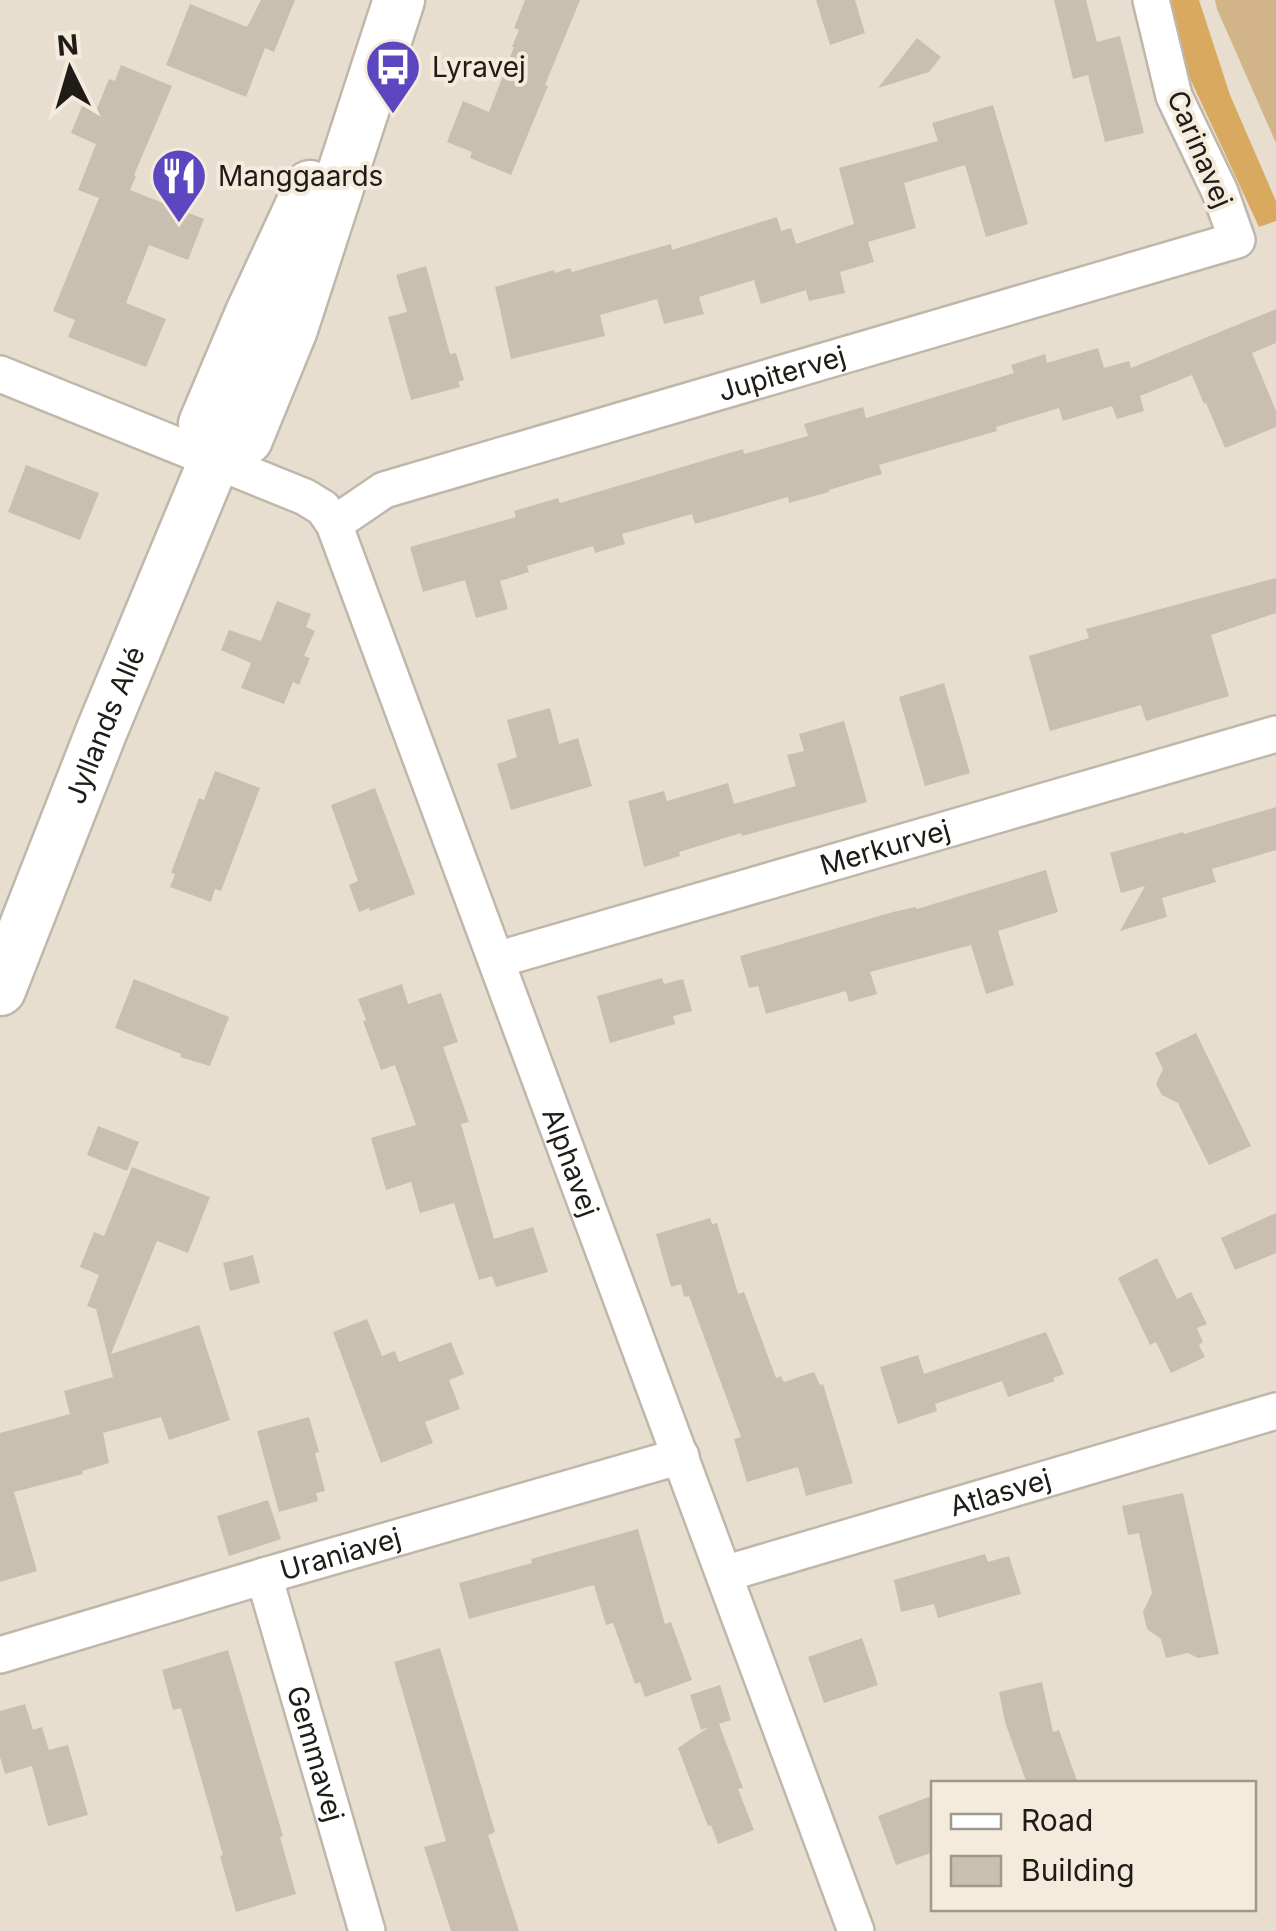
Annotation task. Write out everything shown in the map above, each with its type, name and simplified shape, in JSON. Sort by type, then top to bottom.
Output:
[{"type":"street","name":"Jyllands Allé","points":[[0,990],[214,461],[204,424],[251,313],[398,0]]},
{"type":"street","name":"Carinavej","points":[[1151,0],[1174,96],[1220,192],[1237,240]]},
{"type":"street","name":"Jupitervej","points":[[334,524],[384,490],[1237,240]]},
{"type":"street","points":[[0,374],[304,497],[323,508],[334,524]]},
{"type":"street","name":"Alphavej","points":[[334,524],[856,1931]]},
{"type":"street","name":"Merkurvej","points":[[496,960],[1276,734]]},
{"type":"street","name":"Atlasvej","points":[[724,1574],[1276,1412]]},
{"type":"street","name":"Uraniavej","points":[[0,1655],[680,1456]]},
{"type":"street","name":"Gemmavej","points":[[264,1576],[368,1931]]},
{"type":"shaded area","points":[[1168,0],[1199,0],[1230,95],[1276,201],[1276,221],[1259,227],[1188,74]]},
{"type":"shaded area","points":[[1215,0],[1276,0],[1276,143],[1217,9]]},
{"type":"building","points":[[261,0],[295,0],[274,52],[265,48],[246,97],[166,65],[190,4],[247,27]]},
{"type":"building","points":[[525,0],[580,0],[511,175],[470,158],[472,152],[447,142],[463,101],[489,112],[514,47],[519,30],[514,28]]},
{"type":"building","points":[[816,0],[855,0],[865,33],[830,45]]},
{"type":"building","points":[[1054,0],[1086,0],[1097,42],[1120,36],[1144,133],[1105,142],[1088,75],[1073,79]]},
{"type":"building","points":[[917,38],[941,57],[929,72],[878,88]]},
{"type":"building","points":[[121,65],[172,86],[130,190],[204,219],[188,260],[149,245],[126,303],[166,319],[146,367],[68,337],[75,320],[53,311],[99,198],[78,190],[96,144],[71,133],[82,106],[96,111],[109,79],[115,81]]},
{"type":"building","points":[[993,105],[1028,224],[986,237],[965,165],[904,183],[916,228],[868,242],[874,262],[840,272],[845,293],[809,301],[806,290],[761,304],[754,280],[699,297],[704,314],[664,324],[657,299],[600,315],[605,336],[511,359],[495,287],[554,270],[555,273],[570,268],[572,272],[671,244],[672,250],[777,217],[781,231],[791,228],[796,244],[854,224],[839,168],[938,141],[932,123]]},
{"type":"building","points":[[426,266],[450,354],[456,353],[464,380],[458,382],[460,387],[411,400],[388,317],[407,312],[396,275]]},
{"type":"building","points":[[1276,309],[1276,343],[1252,353],[1276,411],[1276,427],[1225,448],[1192,375],[1140,396],[1144,411],[1117,419],[1112,406],[1063,421],[1059,408],[996,427],[997,431],[879,465],[882,474],[829,492],[789,503],[788,497],[695,524],[692,514],[622,534],[625,544],[595,553],[593,546],[527,566],[529,572],[500,581],[508,609],[476,618],[465,580],[423,592],[410,547],[516,517],[514,511],[558,498],[560,503],[743,449],[744,454],[808,436],[804,424],[863,407],[866,418],[1014,373],[1011,365],[1045,354],[1047,363],[1098,348],[1104,368],[1129,361],[1131,368]]},
{"type":"building","points":[[26,465],[99,493],[80,540],[8,512]]},
{"type":"building","points":[[1276,578],[1276,613],[1211,635],[1229,696],[1146,721],[1141,705],[1050,731],[1029,656],[1089,638],[1086,629]]},
{"type":"building","points":[[277,601],[311,614],[306,627],[315,631],[304,656],[310,658],[299,685],[293,682],[284,704],[241,688],[251,663],[221,650],[229,630],[261,641]]},
{"type":"building","points":[[944,683],[970,773],[925,786],[899,697]]},
{"type":"building","points":[[550,708],[559,744],[578,738],[592,786],[511,810],[497,764],[517,757],[507,720]]},
{"type":"building","points":[[844,721],[867,802],[742,836],[741,833],[644,867],[628,801],[664,791],[667,801],[728,783],[734,804],[796,786],[787,755],[804,751],[799,734]]},
{"type":"building","points":[[215,771],[260,788],[221,891],[215,889],[211,902],[170,887],[175,874],[171,873],[199,798],[204,800]]},
{"type":"building","points":[[375,788],[415,894],[359,912],[349,885],[358,881],[331,805]]},
{"type":"building","points":[[1276,807],[1276,850],[1212,869],[1216,882],[1162,898],[1167,917],[1120,931],[1145,886],[1121,893],[1110,853]]},
{"type":"building","points":[[1046,870],[1058,912],[998,931],[1014,985],[986,994],[971,945],[870,972],[877,994],[849,1002],[846,991],[766,1014],[758,986],[749,988],[740,956]]},
{"type":"building","points":[[662,978],[664,984],[683,979],[692,1011],[673,1016],[675,1024],[610,1043],[597,996]]},
{"type":"building","points":[[134,979],[229,1017],[210,1066],[115,1028]]},
{"type":"building","points":[[402,984],[408,1004],[441,993],[458,1042],[443,1047],[469,1122],[461,1124],[494,1239],[533,1227],[548,1272],[496,1287],[492,1276],[479,1280],[454,1203],[420,1213],[411,1182],[386,1190],[371,1138],[416,1125],[395,1065],[381,1070],[358,999]]},
{"type":"building","points":[[1196,1033],[1251,1146],[1209,1165],[1178,1103],[1162,1095],[1156,1084],[1163,1069],[1155,1053]]},
{"type":"building","points":[[98,1126],[139,1142],[127,1171],[87,1155]]},
{"type":"building","points":[[132,1167],[210,1197],[188,1253],[157,1241],[111,1354],[199,1325],[230,1420],[169,1440],[161,1417],[103,1433],[109,1463],[14,1492],[37,1571],[0,1582],[0,1433],[70,1414],[64,1391],[113,1377],[96,1309],[87,1306],[99,1275],[80,1267],[94,1232],[104,1236]]},
{"type":"building","points":[[1276,1213],[1276,1253],[1235,1270],[1221,1238]]},
{"type":"building","points":[[710,1218],[712,1224],[717,1223],[738,1294],[744,1292],[776,1378],[781,1376],[784,1382],[814,1372],[823,1384],[853,1483],[806,1496],[798,1467],[747,1482],[734,1439],[741,1437],[689,1296],[684,1297],[681,1284],[671,1287],[656,1234]]},
{"type":"building","points":[[253,1255],[260,1283],[230,1291],[223,1263]]},
{"type":"building","points":[[1157,1258],[1177,1299],[1191,1292],[1207,1324],[1197,1328],[1205,1357],[1171,1373],[1156,1342],[1150,1345],[1118,1278]]},
{"type":"building","points":[[367,1319],[382,1356],[395,1351],[399,1362],[451,1342],[464,1374],[449,1380],[460,1409],[425,1422],[433,1443],[381,1463],[333,1332]]},
{"type":"building","points":[[1046,1332],[1064,1374],[1053,1378],[1055,1381],[1008,1397],[1002,1381],[935,1404],[937,1411],[898,1424],[880,1367],[918,1355],[924,1374]]},
{"type":"building","points":[[309,1417],[325,1491],[316,1493],[318,1501],[279,1512],[257,1431]]},
{"type":"building","points":[[1183,1493],[1219,1654],[1198,1658],[1188,1653],[1166,1658],[1161,1639],[1147,1629],[1143,1612],[1152,1593],[1139,1533],[1128,1535],[1122,1506]]},
{"type":"building","points":[[268,1500],[281,1539],[229,1556],[217,1516]]},
{"type":"building","points":[[638,1529],[665,1624],[671,1622],[692,1680],[645,1697],[640,1682],[635,1684],[613,1623],[606,1625],[594,1585],[469,1619],[459,1583]]},
{"type":"building","points":[[985,1554],[988,1562],[1009,1556],[1021,1594],[938,1618],[934,1604],[901,1612],[894,1580]]},
{"type":"building","points":[[862,1638],[878,1685],[824,1703],[808,1657]]},
{"type":"building","points":[[440,1648],[495,1832],[488,1835],[519,1931],[451,1931],[424,1847],[446,1841],[394,1662]]},
{"type":"building","points":[[228,1650],[283,1836],[280,1837],[296,1894],[236,1912],[181,1708],[173,1710],[162,1670]]},
{"type":"building","points":[[1042,1682],[1053,1732],[1059,1730],[1077,1781],[1026,1781],[999,1692]]},
{"type":"building","points":[[720,1685],[731,1720],[719,1724],[754,1830],[718,1844],[678,1748],[709,1727],[701,1730],[690,1695]]},
{"type":"building","points":[[25,1704],[33,1730],[42,1727],[49,1750],[68,1745],[88,1815],[48,1826],[32,1766],[5,1774],[0,1757],[0,1711]]},
{"type":"building","points":[[931,1796],[931,1853],[896,1865],[878,1816]]},
{"type":"place","name":"Lyravej","points":[[393,116]]},
{"type":"place","name":"Manggaards","points":[[179,225]]}]
